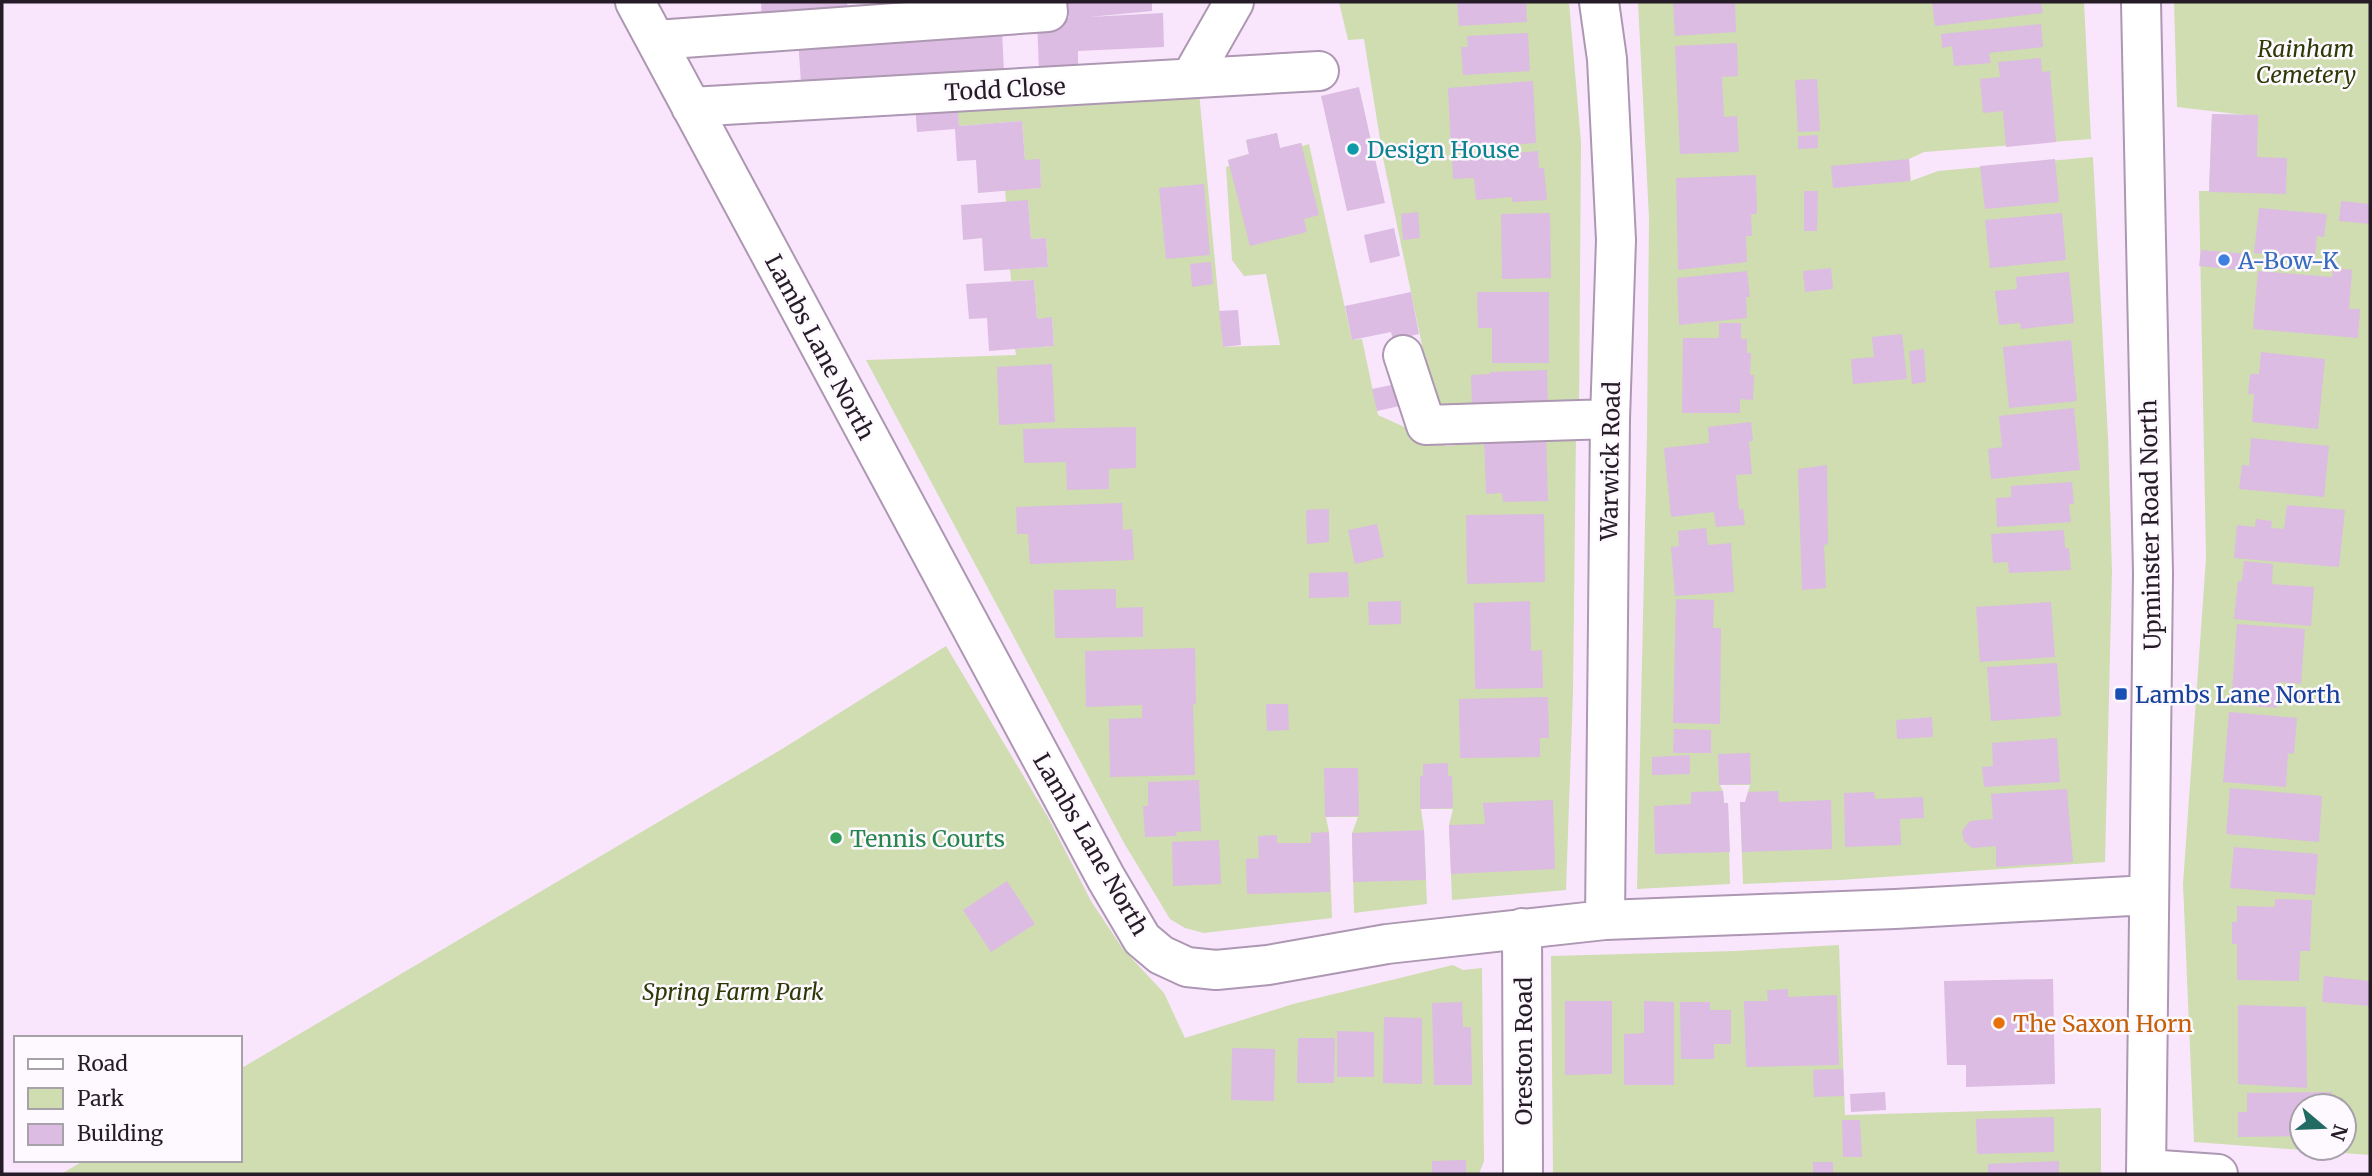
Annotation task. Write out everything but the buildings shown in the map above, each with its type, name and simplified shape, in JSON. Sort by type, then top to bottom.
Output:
[{"type":"street","name":"Lambs Lane North","points":[[635,2],[1099,866],[1142,939],[1161,955],[1186,967],[1216,970],[1268,965],[1387,944],[1605,920],[1895,909],[2148,895]]},
{"type":"street","points":[[656,40],[1048,12],[1047,2]]},
{"type":"street","points":[[1196,78],[1197,67],[1234,2]]},
{"type":"street","name":"Warwick Road","points":[[1599,2],[1607,59],[1616,240],[1611,419],[1605,920]]},
{"type":"street","name":"Upminster Road North","points":[[2141,2],[2153,573],[2146,1172]]},
{"type":"street","name":"Todd Close","points":[[691,107],[1319,71]]},
{"type":"street","points":[[1403,355],[1426,425],[1611,419]]},
{"type":"street","name":"Oreston Road","points":[[1522,928],[1523,1174]]},
{"type":"street","points":[[2146,1172],[2218,1174]]},
{"type":"green space","points":[[1339,2],[1569,2],[1581,142],[1579,415],[1437,417],[1383,158],[1364,39],[1348,40]]},
{"type":"green space","points":[[1638,2],[2084,2],[2091,139],[1924,152],[1909,159],[1911,181],[1938,171],[2093,157],[2108,437],[2112,571],[2105,862],[1743,884],[1740,802],[1745,802],[1750,785],[1720,785],[1724,803],[1728,803],[1730,884],[1637,889],[1649,218]]},
{"type":"green space","name":"Rainham Cemetery","points":[[2174,2],[2370,2],[2370,1155],[2358,1154],[2358,1092],[2288,1092],[2288,1149],[2194,1142],[2183,884],[2206,558],[2199,191],[2209,191],[2212,114],[2245,115],[2177,107]]},
{"type":"green space","points":[[1199,92],[1223,347],[1280,345],[1266,274],[1244,276],[1232,260],[1226,167],[1229,166],[1228,160],[1249,154],[1246,140],[1277,133],[1280,148],[1309,144],[1352,340],[1362,339],[1378,415],[1446,446],[1576,435],[1573,692],[1566,890],[1452,900],[1449,825],[1453,809],[1421,809],[1427,904],[1354,913],[1352,833],[1358,817],[1326,817],[1329,832],[1332,918],[1204,933],[1185,928],[1170,919],[1124,843],[866,360],[1016,355],[1015,349],[1054,346],[1052,318],[1037,319],[1034,280],[1011,281],[1010,269],[1048,267],[1046,238],[1031,239],[1028,201],[1006,202],[1005,190],[1041,188],[1040,160],[1025,160],[1022,121],[959,126],[957,107]]},
{"type":"green space","name":"Spring Farm Park","points":[[946,646],[1049,819],[1091,901],[1123,949],[1164,993],[1185,1038],[1293,1004],[1453,965],[1463,970],[1482,968],[1484,1161],[1479,1174],[61,1174],[82,1162],[242,1162],[242,1068],[782,749]]},
{"type":"green space","points":[[1839,945],[1845,1115],[2101,1108],[2101,1174],[1553,1174],[1551,956]]},
{"type":"place","name":"Design House","points":[[1353,149]]},
{"type":"place","name":"A-Bow-K","points":[[2224,260]]},
{"type":"place","name":"Lambs Lane North","points":[[2121,694]]},
{"type":"place","name":"Tennis Courts","points":[[836,838]]},
{"type":"place","name":"The Saxon Horn","points":[[1999,1023]]}]
